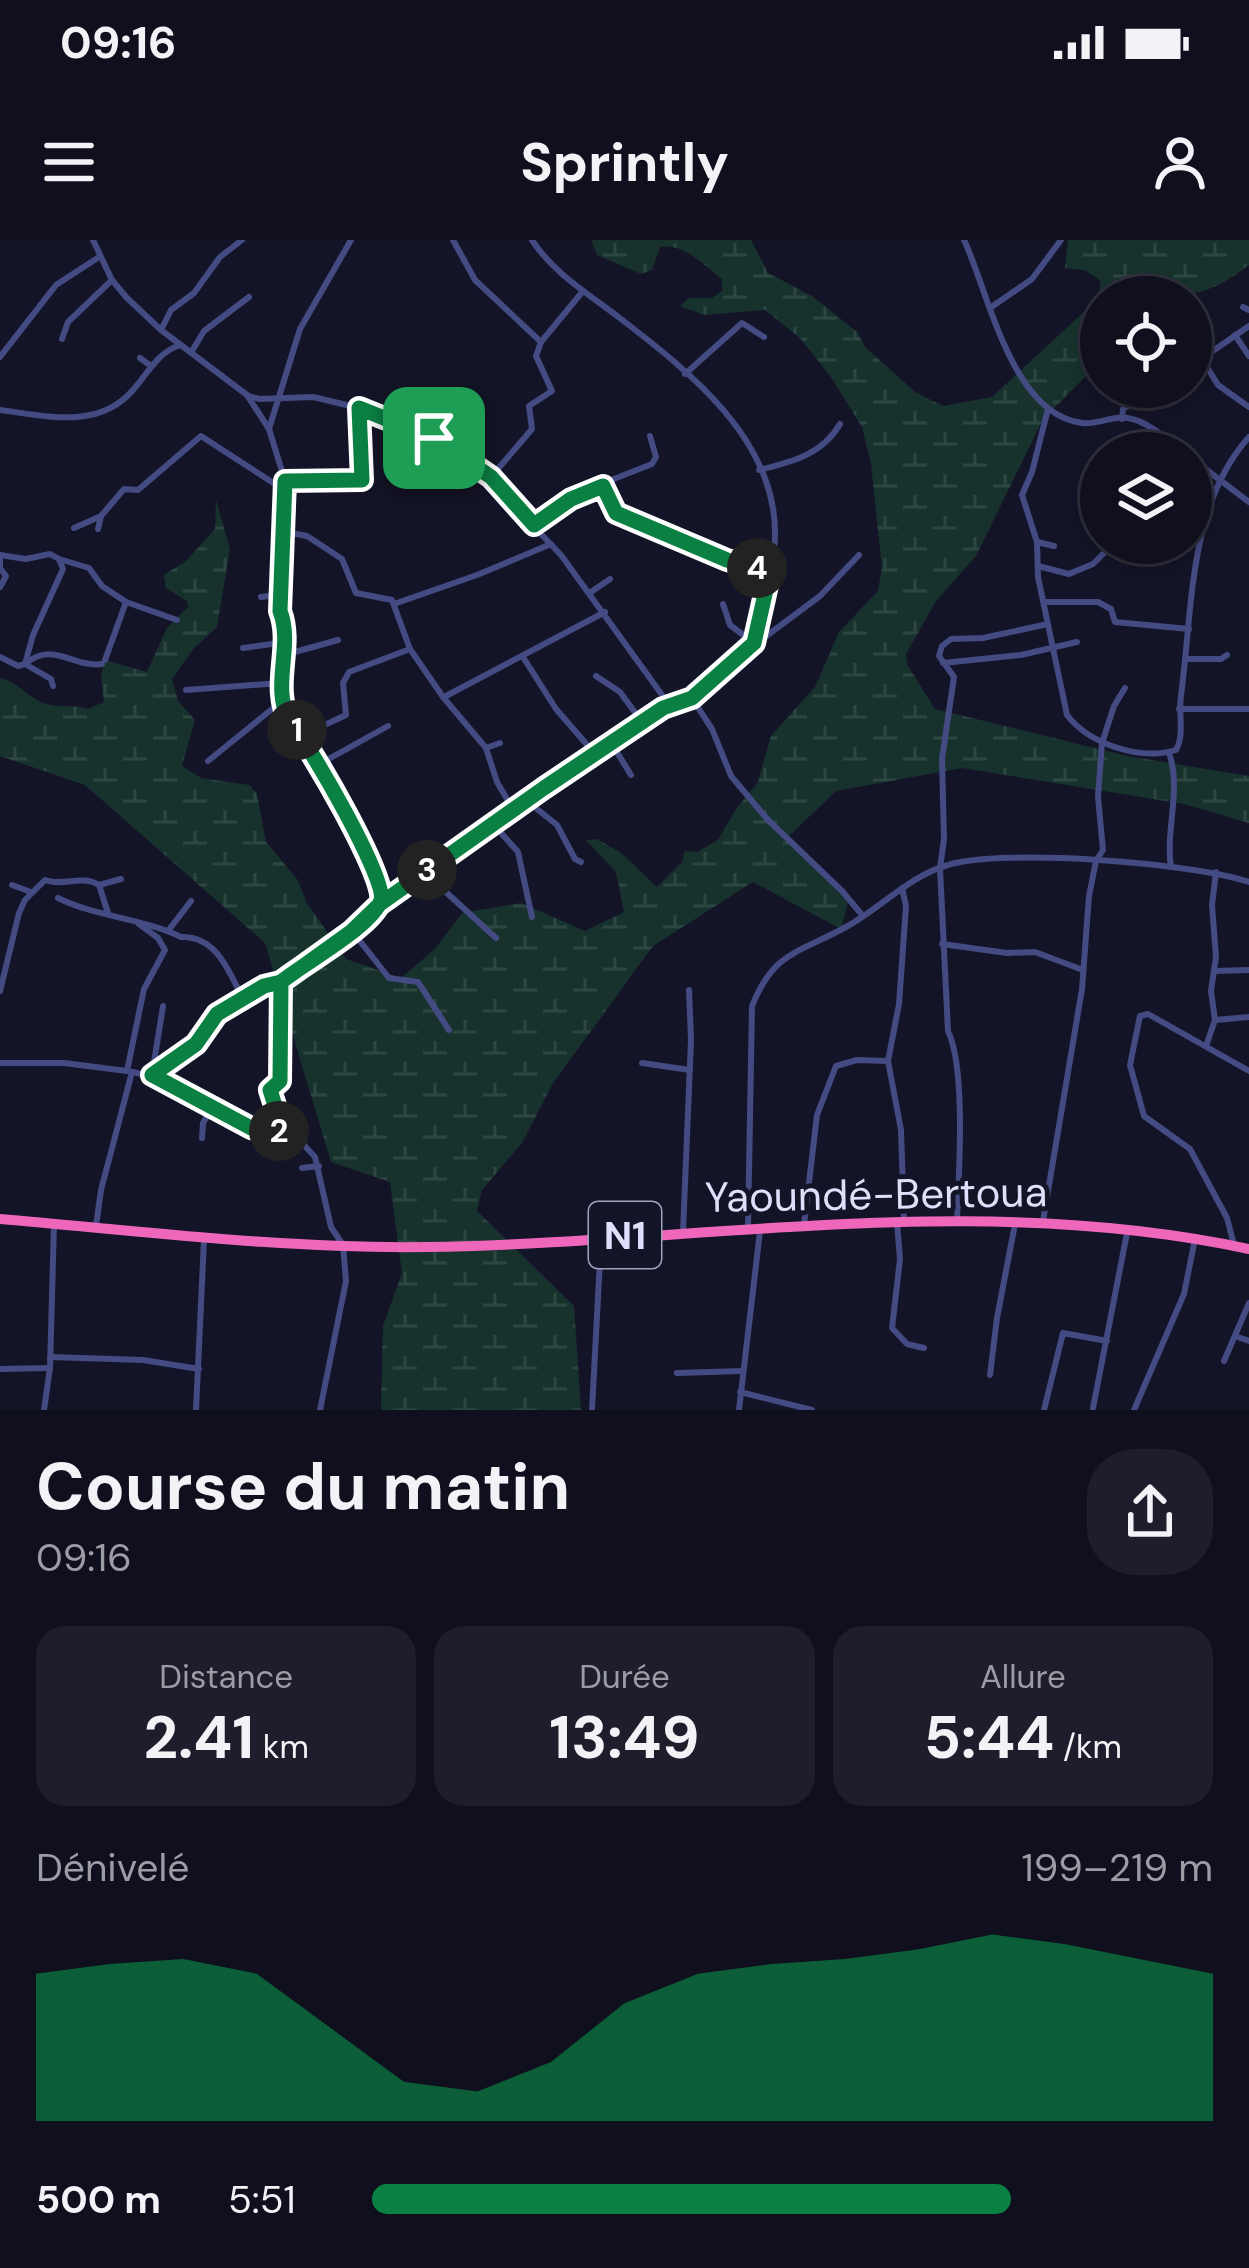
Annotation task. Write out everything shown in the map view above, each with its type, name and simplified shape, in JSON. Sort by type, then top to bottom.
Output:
[{"type":"highway","name":"Yaoundé-Bertoua","points":[[0,1220],[427,1247],[901,1220],[1016,1220],[1128,1229],[1249,1249]]},
{"type":"street","points":[[93,240],[112,280],[160,329],[247,395],[269,429],[284,485],[282,701],[374,863],[381,883],[380,904]]},
{"type":"street","points":[[160,329],[171,310],[194,293],[220,257],[242,240]]},
{"type":"street","points":[[269,429],[300,329],[351,240]]},
{"type":"street","points":[[453,240],[475,280],[541,342]]},
{"type":"street","points":[[532,240],[550,264],[685,374],[735,422],[772,494],[776,538],[754,643]]},
{"type":"street","points":[[964,240],[1011,362],[1048,409],[1084,423],[1128,417],[1155,432]]},
{"type":"street","points":[[991,308],[1031,279],[1061,240]]},
{"type":"street","points":[[0,357],[56,285],[99,257]]},
{"type":"street","points":[[62,339],[68,322],[112,280]]},
{"type":"street","points":[[491,477],[532,429],[529,406],[552,391],[537,361],[541,342],[583,290]]},
{"type":"street","points":[[192,351],[204,331],[249,297]]},
{"type":"street","points":[[685,374],[742,323],[764,337]]},
{"type":"street","points":[[1212,352],[1249,326]]},
{"type":"street","points":[[1235,335],[1249,356]]},
{"type":"street","points":[[0,410],[60,420],[108,410],[134,389],[165,350],[180,345]]},
{"type":"street","points":[[140,358],[151,366]]},
{"type":"street","points":[[1212,376],[1218,386],[1249,407]]},
{"type":"street","points":[[247,395],[260,399],[314,397],[359,408],[434,438],[491,477],[591,592],[670,706]]},
{"type":"street","points":[[74,528],[101,516],[124,489],[138,490],[201,436],[284,485],[362,480],[359,408]]},
{"type":"street","points":[[1122,419],[1124,408]]},
{"type":"street","points":[[1048,409],[1022,495],[1037,542],[1066,715],[1079,732],[1102,743],[1169,753]]},
{"type":"street","points":[[759,470],[809,455],[840,424]]},
{"type":"street","points":[[1150,428],[1150,432]]},
{"type":"street","points":[[534,525],[596,486],[652,464],[656,458],[650,436]]},
{"type":"street","points":[[1212,494],[1218,478],[1249,437]]},
{"type":"street","points":[[1212,474],[1249,502]]},
{"type":"street","points":[[596,486],[608,491],[616,513],[727,560],[770,572]]},
{"type":"street","points":[[98,530],[101,516]]},
{"type":"street","points":[[285,532],[307,536],[333,551],[349,568],[356,593],[387,597],[394,604],[410,649],[486,748],[497,782],[514,811]]},
{"type":"street","points":[[1037,542],[1054,546]]},
{"type":"street","points":[[394,604],[551,544]]},
{"type":"street","points":[[0,587],[6,576],[0,556],[26,560],[50,554],[89,568],[102,586],[126,602],[176,620]]},
{"type":"street","points":[[152,1075],[196,1044],[217,1014],[264,986],[281,982],[424,872],[642,722],[692,698],[754,643],[820,596],[859,555]]},
{"type":"street","points":[[25,664],[33,635],[59,584],[63,569],[59,559]]},
{"type":"street","points":[[1038,566],[1069,574],[1093,564]]},
{"type":"street","points":[[1169,753],[1181,741],[1179,709],[1197,564]]},
{"type":"street","points":[[591,592],[610,579]]},
{"type":"street","points":[[261,597],[284,594]]},
{"type":"street","points":[[0,658],[18,665],[40,653],[58,653],[85,664],[104,662],[126,602]]},
{"type":"street","points":[[1045,602],[1098,602],[1111,609],[1115,622],[1189,629]]},
{"type":"street","points":[[723,604],[730,625],[754,643]]},
{"type":"street","points":[[443,697],[605,612]]},
{"type":"street","points":[[957,1219],[961,1162],[957,1053],[948,1031],[940,868],[942,760],[954,677],[940,656],[942,646],[951,639],[983,638],[1048,624]]},
{"type":"street","points":[[284,656],[338,640]]},
{"type":"street","points":[[243,648],[286,642]]},
{"type":"street","points":[[943,663],[1021,655],[1077,642]]},
{"type":"street","points":[[302,736],[346,716],[344,683],[349,672],[410,649]]},
{"type":"street","points":[[1186,658],[1227,655]]},
{"type":"street","points":[[523,657],[556,709],[595,754]]},
{"type":"street","points":[[25,664],[51,679],[53,686]]},
{"type":"street","points":[[596,676],[620,692],[642,722]]},
{"type":"street","points":[[185,690],[281,682]]},
{"type":"street","points":[[1042,1221],[1096,861],[1103,850],[1098,797],[1102,743],[1125,688]]},
{"type":"street","points":[[692,698],[712,729],[731,776],[767,820],[863,916]]},
{"type":"street","points":[[208,761],[282,701]]},
{"type":"street","points":[[1179,709],[1249,709]]},
{"type":"street","points":[[316,766],[388,726]]},
{"type":"street","points":[[486,748],[500,743]]},
{"type":"street","points":[[612,744],[632,775]]},
{"type":"street","points":[[1169,753],[1174,788],[1167,851],[1171,868]]},
{"type":"street","points":[[527,801],[556,824],[574,859],[581,862]]},
{"type":"street","points":[[494,825],[518,852],[532,917]]},
{"type":"street","points":[[739,1410],[754,1228],[752,1006],[764,976],[788,954],[863,916],[902,888],[961,862],[1096,861],[1216,872],[1249,882]]},
{"type":"street","points":[[424,872],[496,938]]},
{"type":"street","points":[[1206,1047],[1215,1020],[1211,991],[1216,872]]},
{"type":"street","points":[[0,991],[14,927],[32,892],[45,880],[57,885],[85,879],[99,885],[121,879]]},
{"type":"street","points":[[12,885],[32,892]]},
{"type":"street","points":[[99,885],[108,913]]},
{"type":"street","points":[[902,888],[906,906],[899,1004],[888,1061],[901,1130],[900,1259],[892,1328],[908,1344],[924,1348]]},
{"type":"street","points":[[58,898],[83,910],[191,937],[221,955],[243,999]]},
{"type":"street","points":[[168,931],[191,902]]},
{"type":"street","points":[[96,1226],[144,989],[165,950],[139,924]]},
{"type":"street","points":[[352,931],[389,978],[418,982],[448,1030]]},
{"type":"street","points":[[942,944],[1035,952],[1083,970]]},
{"type":"street","points":[[1214,971],[1249,970]]},
{"type":"street","points":[[281,982],[280,1081],[270,1090],[279,1118],[308,1146],[319,1166],[331,1227],[343,1245],[346,1280],[320,1410]]},
{"type":"street","points":[[683,1232],[690,1070],[688,990]]},
{"type":"street","points":[[152,1075],[163,1006]]},
{"type":"street","points":[[1234,1246],[1227,1218],[1190,1149],[1144,1116],[1130,1065],[1144,1013],[1249,1071]]},
{"type":"street","points":[[1215,1020],[1249,1018]]},
{"type":"street","points":[[804,1225],[820,1102],[836,1066],[857,1060],[888,1061]]},
{"type":"street","points":[[0,1063],[64,1063],[152,1075],[263,1132],[288,1129]]},
{"type":"street","points":[[643,1063],[690,1070]]},
{"type":"street","points":[[202,1138],[212,1106]]},
{"type":"street","points":[[302,1168],[319,1166]]},
{"type":"street","points":[[991,1375],[1016,1220]]},
{"type":"street","points":[[44,1410],[50,1368],[54,1224]]},
{"type":"street","points":[[1093,1408],[1128,1229]]},
{"type":"street","points":[[196,1410],[204,1236]]},
{"type":"street","points":[[592,1410],[601,1237]]},
{"type":"street","points":[[1134,1410],[1184,1294],[1195,1239]]},
{"type":"street","points":[[1225,1361],[1249,1303]]},
{"type":"street","points":[[1044,1410],[1063,1333],[1107,1341]]},
{"type":"street","points":[[1235,1336],[1249,1340]]},
{"type":"street","points":[[50,1357],[143,1360],[199,1369]]},
{"type":"street","points":[[0,1369],[50,1368]]},
{"type":"street","points":[[676,1373],[742,1371]]},
{"type":"street","points":[[740,1392],[812,1410]]},
{"type":"green space","points":[[591,240],[751,240],[768,273],[812,296],[857,332],[866,348],[915,392],[943,406],[992,397],[1080,316],[1080,382],[1043,419],[976,556],[936,601],[906,654],[908,666],[935,709],[1127,756],[1249,776],[1249,823],[1184,804],[962,768],[836,791],[789,836],[850,895],[841,929],[753,882],[653,946],[553,1083],[522,1143],[482,1190],[477,1211],[574,1306],[581,1410],[381,1410],[383,1326],[402,1273],[390,1182],[331,1162],[265,943],[85,785],[0,756],[0,678],[46,704],[88,709],[104,702],[101,676],[105,660],[147,672],[167,628],[188,607],[187,601],[166,588],[164,575],[186,561],[215,529],[216,500],[230,549],[217,627],[193,649],[172,679],[178,701],[195,720],[182,766],[201,778],[249,785],[257,794],[266,842],[297,879],[307,903],[346,959],[401,978],[436,948],[462,913],[521,903],[585,931],[624,912],[616,872],[586,840],[597,839],[621,853],[657,887],[682,862],[685,851],[697,852],[718,840],[758,782],[771,736],[815,687],[839,632],[878,591],[882,568],[871,464],[862,427],[800,338],[765,310],[704,315],[680,306],[689,298],[712,298],[722,291],[722,279],[685,252],[660,247],[652,270],[641,274],[597,255]]},
{"type":"green space","points":[[1068,240],[1249,240],[1249,265],[1213,287],[1212,276],[1094,276],[1065,268]]},
{"type":"route","points":[[434,438],[359,408],[362,480],[285,481],[282,701],[374,863],[382,895],[380,904],[352,931],[281,982],[280,1081],[270,1090],[288,1129],[263,1132],[152,1075],[196,1044],[217,1014],[264,986],[281,982],[286,977],[352,931],[380,904],[544,788],[663,708],[692,698],[754,643],[770,572],[727,560],[616,513],[603,486],[571,499],[534,525],[491,477],[434,438]]}]
